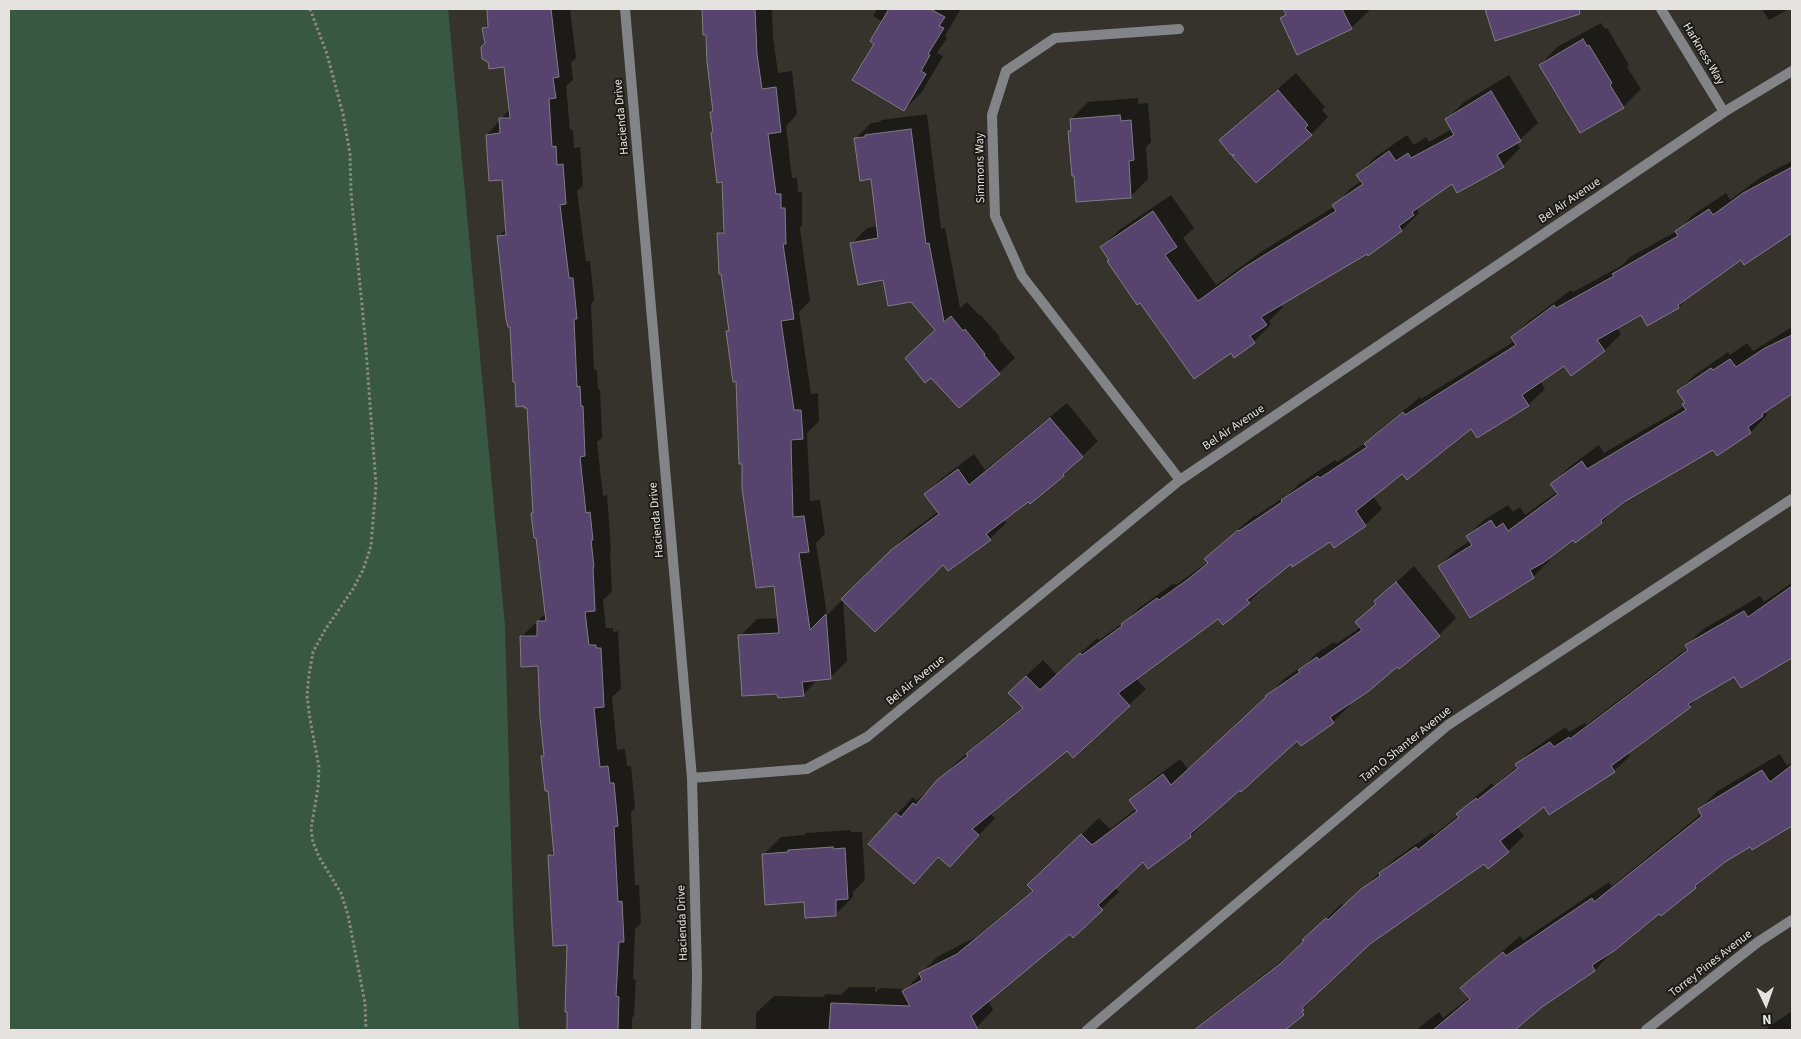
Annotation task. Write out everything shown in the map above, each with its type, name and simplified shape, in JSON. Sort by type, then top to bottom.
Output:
[{"type":"street","name":"Hacienda Drive","points":[[625,9],[692,778],[697,975],[696,1030]]},
{"type":"street","name":"Harkness Way","points":[[1661,9],[1724,112]]},
{"type":"street","name":"Simmons Way","points":[[1179,29],[1055,38],[1006,71],[992,115],[995,216],[1022,276],[1180,480]]},
{"type":"street","name":"Bel Air Avenue","points":[[692,778],[806,769],[867,737],[1180,480],[1724,112],[1792,71]]},
{"type":"street","name":"Tam O Shanter Avenue","points":[[1087,1030],[1448,725],[1792,499]]},
{"type":"street","name":"Torrey Pines Avenue","points":[[1646,1030],[1758,942],[1792,920]]},
{"type":"path","points":[[310,9],[326,54],[343,114],[350,154],[351,193],[365,336],[376,485],[371,546],[366,562],[353,590],[325,630],[313,652],[308,696],[310,719],[319,767],[318,788],[311,829],[316,850],[341,893],[348,915],[365,1004],[366,1030]]},
{"type":"green space","points":[[9,9],[448,9],[505,626],[513,915],[519,1030],[9,1030]]},
{"type":"building","points":[[487,9],[551,9],[559,77],[553,78],[556,98],[549,99],[552,147],[556,146],[557,165],[563,164],[566,204],[560,205],[569,278],[573,278],[577,319],[574,319],[577,387],[580,386],[581,406],[583,406],[585,456],[580,457],[586,513],[590,512],[593,540],[591,540],[595,611],[585,612],[589,645],[596,645],[596,648],[601,648],[604,707],[594,708],[600,767],[608,766],[610,783],[614,783],[618,826],[614,827],[618,902],[622,901],[624,942],[619,942],[616,996],[619,997],[618,1030],[567,1030],[567,1012],[565,1012],[567,945],[553,946],[548,855],[554,855],[548,791],[545,791],[541,756],[544,756],[538,666],[521,667],[520,636],[537,636],[537,621],[546,621],[536,538],[534,538],[531,513],[533,513],[527,408],[524,408],[524,406],[516,407],[510,327],[508,327],[506,319],[497,236],[506,235],[502,180],[489,181],[486,135],[500,133],[499,118],[510,118],[504,67],[489,69],[488,62],[482,59],[481,47],[485,43],[482,28],[488,27]]},
{"type":"building","points":[[702,9],[755,9],[757,54],[762,89],[776,87],[781,132],[768,134],[776,194],[781,194],[781,208],[785,208],[786,244],[783,244],[794,319],[781,321],[794,410],[801,410],[803,439],[791,440],[793,517],[804,516],[809,552],[799,553],[810,630],[826,614],[831,679],[802,682],[804,696],[778,698],[777,694],[742,696],[738,635],[779,633],[774,586],[756,588],[742,488],[742,464],[739,464],[736,381],[733,382],[726,331],[729,331],[721,274],[719,274],[717,233],[724,233],[722,182],[717,183],[711,133],[713,132],[710,112],[713,112],[706,35],[703,35]]},
{"type":"building","points":[[889,9],[930,9],[945,17],[939,26],[944,28],[928,54],[930,55],[921,71],[926,74],[904,111],[852,80],[874,44],[870,41]]},
{"type":"building","points":[[1283,9],[1342,9],[1352,29],[1297,55],[1280,18],[1286,15]]},
{"type":"building","points":[[1485,9],[1579,9],[1580,14],[1495,41]]},
{"type":"building","points":[[1583,39],[1587,46],[1589,45],[1612,83],[1610,85],[1624,108],[1580,133],[1539,65]]},
{"type":"building","points":[[1278,90],[1308,125],[1305,128],[1312,135],[1256,183],[1232,156],[1235,155],[1231,155],[1219,140]]},
{"type":"building","points":[[1491,91],[1521,141],[1497,155],[1504,167],[1457,193],[1452,184],[1412,212],[1414,215],[1399,226],[1402,231],[1368,256],[1367,254],[1261,317],[1267,325],[1250,336],[1255,343],[1234,358],[1231,353],[1194,379],[1140,303],[1137,305],[1107,261],[1109,260],[1100,247],[1153,211],[1177,247],[1165,255],[1198,301],[1245,267],[1336,211],[1332,205],[1363,184],[1356,175],[1389,151],[1396,161],[1408,153],[1411,158],[1454,135],[1445,119]]},
{"type":"building","points":[[1120,115],[1121,121],[1131,120],[1134,160],[1129,161],[1131,198],[1076,202],[1068,131],[1071,131],[1070,119]]},
{"type":"building","points":[[911,129],[926,244],[929,243],[944,322],[951,316],[963,331],[965,329],[1000,374],[959,408],[931,378],[925,383],[905,358],[935,330],[911,302],[888,306],[883,280],[858,285],[850,243],[878,238],[871,179],[860,181],[854,138]]},
{"type":"building","points":[[1792,167],[1792,233],[1744,265],[1741,260],[1678,305],[1679,308],[1647,326],[1641,315],[1597,340],[1605,351],[1571,376],[1564,366],[1522,395],[1529,406],[1477,438],[1471,429],[1407,480],[1402,474],[1356,511],[1366,526],[1334,548],[1330,542],[1292,567],[1291,564],[1247,600],[1250,603],[1223,625],[1218,619],[1118,693],[1130,706],[1073,758],[1067,751],[972,829],[979,835],[950,867],[938,857],[914,884],[868,844],[896,813],[901,817],[913,803],[916,805],[937,780],[1023,708],[1008,693],[1026,676],[1040,690],[1080,653],[1082,655],[1157,598],[1159,600],[1187,580],[1208,563],[1204,559],[1238,530],[1318,476],[1320,478],[1367,447],[1364,444],[1403,412],[1405,415],[1516,345],[1511,337],[1554,305],[1556,308],[1614,276],[1612,274],[1678,236],[1675,231],[1709,209],[1713,215],[1743,193]]},
{"type":"building","points":[[1792,335],[1792,394],[1762,414],[1763,416],[1748,427],[1751,433],[1717,456],[1713,450],[1624,502],[1601,520],[1602,523],[1575,543],[1573,540],[1543,563],[1530,570],[1534,578],[1470,618],[1438,566],[1472,545],[1466,536],[1491,520],[1496,528],[1503,523],[1508,531],[1558,494],[1550,484],[1582,461],[1587,469],[1686,410],[1682,404],[1685,403],[1677,391],[1711,368],[1713,370],[1730,359],[1736,367],[1765,348]]},
{"type":"building","points":[[1050,418],[1083,457],[1063,474],[1064,476],[1030,504],[1028,502],[986,534],[991,540],[948,571],[943,565],[875,632],[841,599],[891,550],[939,514],[924,494],[958,469],[969,485]]},
{"type":"building","points":[[1396,582],[1440,636],[1399,669],[1397,667],[1369,691],[1330,717],[1334,723],[1301,746],[1297,741],[1241,792],[1240,790],[1190,834],[1191,837],[1148,869],[1143,862],[1098,905],[1103,910],[1073,938],[1070,934],[971,1016],[978,1030],[829,1030],[831,1003],[910,1006],[902,991],[922,980],[919,973],[957,954],[1033,891],[1027,885],[1081,834],[1092,845],[1137,811],[1129,800],[1163,774],[1171,785],[1265,696],[1300,672],[1298,670],[1317,657],[1319,660],[1362,630],[1355,622],[1376,604],[1374,601]]},
{"type":"building","points":[[1792,586],[1792,658],[1741,688],[1734,677],[1688,704],[1691,707],[1611,766],[1615,772],[1549,815],[1544,807],[1500,841],[1509,852],[1488,869],[1484,864],[1370,944],[1302,1008],[1304,1015],[1285,1030],[1194,1030],[1281,963],[1326,918],[1328,920],[1361,889],[1380,876],[1379,873],[1416,847],[1418,850],[1459,817],[1456,814],[1518,768],[1515,764],[1550,742],[1554,747],[1569,737],[1570,739],[1688,650],[1685,645],[1744,611],[1748,617]]},
{"type":"building","points":[[1792,765],[1792,826],[1752,850],[1750,847],[1725,862],[1661,916],[1659,914],[1614,951],[1592,965],[1595,971],[1542,1007],[1515,1030],[1433,1030],[1470,999],[1460,988],[1503,952],[1506,956],[1592,898],[1594,902],[1702,816],[1698,809],[1762,770],[1770,782]]},
{"type":"building","points":[[833,847],[833,849],[845,848],[848,899],[836,900],[836,916],[805,918],[804,902],[765,905],[762,854]]}]
